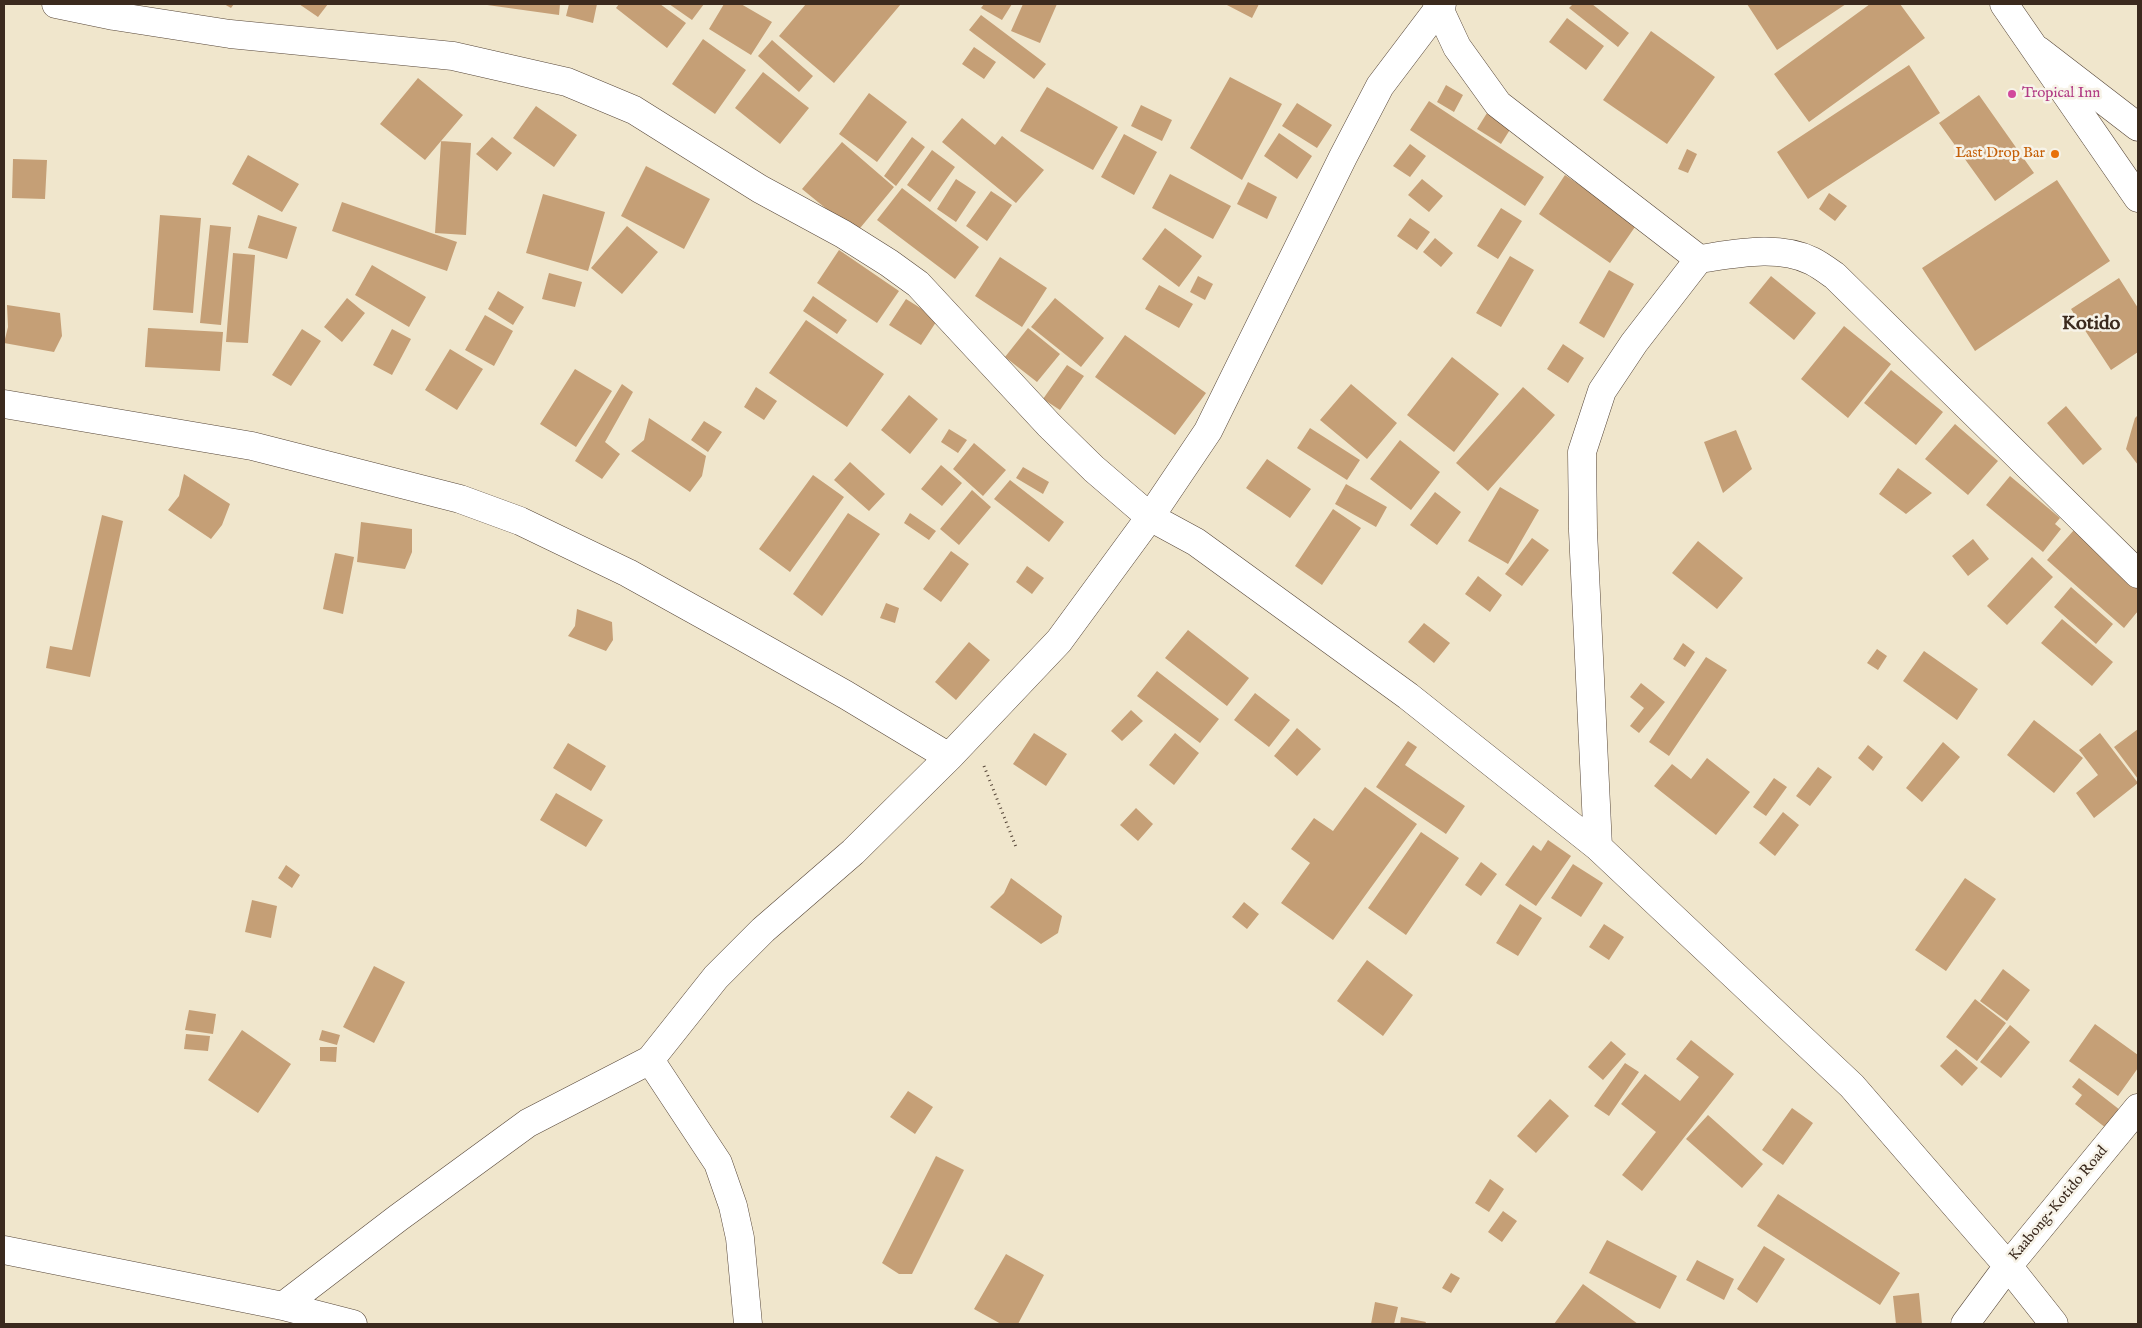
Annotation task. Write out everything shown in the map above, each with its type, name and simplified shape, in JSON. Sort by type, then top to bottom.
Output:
[{"type":"street","points":[[56,4],[114,16],[230,34],[453,56],[567,82],[634,110],[760,190],[843,234],[918,284],[1049,425],[1094,469],[1150,517],[1196,542],[1408,696],[1598,848],[1852,1086],[2008,1266],[1965,1324]]},
{"type":"street","points":[[2004,4],[2138,198]]},
{"type":"street","points":[[283,1306],[528,1123],[650,1060],[716,977],[763,930],[852,852],[949,757],[1059,641],[1150,517],[1208,431],[1380,86],[1439,6],[1457,47],[1498,104],[1699,259]]},
{"type":"street","points":[[2034,46],[2138,127]]},
{"type":"street","points":[[1598,848],[1583,531],[1582,452],[1602,391],[1634,343],[1699,259],[1754,251],[1784,254],[1811,260],[1835,276],[2138,574]]},
{"type":"street","points":[[4,404],[252,446],[460,499],[520,521],[628,573],[730,629],[846,695],[949,757]]},
{"type":"street","points":[[650,1060],[718,1163],[740,1238],[748,1324]]},
{"type":"street","name":"Kaabong-Kotido Road","points":[[2054,1324],[2008,1266],[2138,1108]]},
{"type":"street","points":[[4,1250],[283,1306],[353,1324]]},
{"type":"path","points":[[973,732],[990,785],[1016,847]]},
{"type":"building","points":[[224,4],[234,4],[231,8]]},
{"type":"building","points":[[299,4],[328,4],[318,17]]},
{"type":"building","points":[[480,4],[560,4],[559,15]]},
{"type":"building","points":[[569,4],[597,4],[593,23],[566,16]]},
{"type":"building","points":[[619,4],[660,4],[686,23],[667,48],[616,8]]},
{"type":"building","points":[[669,4],[704,4],[692,20]]},
{"type":"building","points":[[724,4],[741,4],[772,22],[751,55],[709,29]]},
{"type":"building","points":[[806,4],[901,4],[834,83],[779,36]]},
{"type":"building","points":[[984,4],[1012,4],[1002,20],[981,8]]},
{"type":"building","points":[[1023,4],[1057,4],[1040,43],[1011,31]]},
{"type":"building","points":[[1225,4],[1259,4],[1252,18]]},
{"type":"building","points":[[1573,4],[1592,4],[1629,33],[1618,47],[1569,8]]},
{"type":"building","points":[[1747,4],[1846,4],[1777,50]]},
{"type":"building","points":[[1870,4],[1900,4],[1925,38],[1809,122],[1774,74]]},
{"type":"building","points":[[981,15],[1046,64],[1034,79],[969,30]]},
{"type":"building","points":[[1567,18],[1604,46],[1586,70],[1549,42]]},
{"type":"building","points":[[1651,31],[1715,77],[1667,144],[1603,100]]},
{"type":"building","points":[[703,39],[746,70],[715,114],[672,84]]},
{"type":"building","points":[[772,40],[813,76],[799,92],[758,56]]},
{"type":"building","points":[[974,47],[996,62],[984,79],[962,64]]},
{"type":"building","points":[[1909,65],[1940,113],[1808,199],[1777,152]]},
{"type":"building","points":[[763,72],[809,108],[780,144],[735,108]]},
{"type":"building","points":[[1230,77],[1282,104],[1242,180],[1190,148]]},
{"type":"building","points":[[418,78],[463,115],[425,160],[380,124]]},
{"type":"building","points":[[1446,85],[1463,95],[1454,112],[1437,102]]},
{"type":"building","points":[[1047,87],[1118,127],[1093,170],[1020,131]]},
{"type":"building","points":[[869,93],[907,122],[877,162],[839,134]]},
{"type":"building","points":[[1979,95],[2034,173],[1995,201],[1939,123]]},
{"type":"building","points":[[1429,101],[1544,177],[1525,206],[1410,130]]},
{"type":"building","points":[[1297,103],[1332,125],[1317,148],[1282,126]]},
{"type":"building","points":[[1141,105],[1172,120],[1162,141],[1131,126]]},
{"type":"building","points":[[536,106],[577,135],[554,167],[513,138]]},
{"type":"building","points":[[1487,113],[1511,128],[1501,144],[1477,129]]},
{"type":"building","points":[[962,118],[995,145],[1002,136],[1044,170],[1016,203],[942,142]]},
{"type":"building","points":[[1279,133],[1312,156],[1297,179],[1264,156]]},
{"type":"building","points":[[1124,134],[1157,152],[1134,195],[1101,177]]},
{"type":"building","points":[[492,137],[512,153],[497,171],[476,154]]},
{"type":"building","points":[[912,137],[925,147],[896,186],[884,176]]},
{"type":"building","points":[[441,141],[471,143],[466,235],[435,233]]},
{"type":"building","points":[[842,142],[894,187],[856,233],[802,189]]},
{"type":"building","points":[[1410,144],[1426,156],[1410,177],[1393,166]]},
{"type":"building","points":[[1687,149],[1697,154],[1688,173],[1678,169]]},
{"type":"building","points":[[932,150],[955,167],[930,202],[907,185]]},
{"type":"building","points":[[248,155],[299,184],[282,212],[232,184]]},
{"type":"building","points":[[13,159],[47,160],[45,199],[12,198]]},
{"type":"building","points":[[646,166],[710,199],[684,249],[621,216]]},
{"type":"building","points":[[1170,174],[1231,206],[1213,239],[1152,208]]},
{"type":"building","points":[[1565,175],[1637,224],[1610,263],[1539,214]]},
{"type":"building","points":[[956,179],[976,192],[956,222],[937,209]]},
{"type":"building","points":[[1422,179],[1443,196],[1429,212],[1408,195]]},
{"type":"building","points":[[2057,180],[2110,261],[1975,351],[1922,268]]},
{"type":"building","points":[[1248,182],[1277,197],[1267,219],[1237,204]]},
{"type":"building","points":[[902,188],[979,247],[955,279],[877,220]]},
{"type":"building","points":[[991,191],[1012,205],[987,241],[966,226]]},
{"type":"building","points":[[1829,193],[1847,206],[1835,221],[1819,209]]},
{"type":"building","points":[[543,194],[605,212],[588,271],[526,253]]},
{"type":"building","points":[[342,202],[457,242],[447,271],[332,231]]},
{"type":"building","points":[[1501,208],[1522,221],[1498,259],[1477,246]]},
{"type":"building","points":[[160,215],[201,218],[193,313],[153,310]]},
{"type":"building","points":[[258,215],[297,227],[287,259],[248,248]]},
{"type":"building","points":[[1410,218],[1430,232],[1417,250],[1397,236]]},
{"type":"building","points":[[210,225],[231,227],[221,325],[200,323]]},
{"type":"building","points":[[627,226],[658,252],[622,294],[591,268]]},
{"type":"building","points":[[1165,228],[1202,256],[1179,287],[1142,259]]},
{"type":"building","points":[[1435,238],[1453,253],[1441,267],[1423,252]]},
{"type":"building","points":[[839,250],[899,291],[877,323],[817,283]]},
{"type":"building","points":[[233,253],[255,255],[248,343],[226,342]]},
{"type":"building","points":[[1510,256],[1534,270],[1501,327],[1476,313]]},
{"type":"building","points":[[1000,257],[1047,288],[1022,327],[975,296]]},
{"type":"building","points":[[372,265],[426,297],[409,327],[355,295]]},
{"type":"building","points":[[1609,270],[1634,284],[1604,338],[1579,323]]},
{"type":"building","points":[[549,273],[582,282],[575,307],[542,299]]},
{"type":"building","points":[[1198,276],[1213,284],[1205,300],[1190,292]]},
{"type":"building","points":[[1771,276],[1816,313],[1794,340],[1749,303]]},
{"type":"building","points":[[2119,278],[2138,308],[2138,352],[2111,370],[2071,309]]},
{"type":"building","points":[[1159,285],[1193,304],[1179,328],[1145,309]]},
{"type":"building","points":[[498,291],[524,307],[513,325],[488,309]]},
{"type":"building","points":[[813,296],[847,320],[837,334],[803,311]]},
{"type":"building","points":[[347,298],[365,313],[342,342],[324,327]]},
{"type":"building","points":[[1055,298],[1104,338],[1081,367],[1031,327]]},
{"type":"building","points":[[906,299],[938,319],[921,345],[889,325]]},
{"type":"building","points":[[7,305],[60,313],[62,336],[54,352],[4,343],[8,327]]},
{"type":"building","points":[[485,315],[513,331],[494,366],[465,350]]},
{"type":"building","points":[[806,320],[884,374],[847,427],[769,373]]},
{"type":"building","points":[[1844,326],[1891,364],[1848,418],[1801,379]]},
{"type":"building","points":[[148,328],[223,332],[220,371],[145,367]]},
{"type":"building","points":[[1028,328],[1060,354],[1037,382],[1005,357]]},
{"type":"building","points":[[302,329],[321,341],[291,386],[272,375]]},
{"type":"building","points":[[392,329],[411,339],[392,375],[373,365]]},
{"type":"building","points":[[1125,335],[1206,393],[1175,435],[1095,377]]},
{"type":"building","points":[[1563,344],[1584,358],[1568,383],[1547,369]]},
{"type":"building","points":[[450,349],[483,369],[457,410],[425,390]]},
{"type":"building","points":[[1452,357],[1499,394],[1454,452],[1407,415]]},
{"type":"building","points":[[1067,365],[1084,376],[1060,410],[1043,399]]},
{"type":"building","points":[[575,369],[612,391],[576,447],[540,424]]},
{"type":"building","points":[[1891,370],[1943,412],[1916,445],[1864,403]]},
{"type":"building","points":[[622,384],[633,392],[605,442],[620,454],[602,479],[575,461]]},
{"type":"building","points":[[1351,384],[1397,423],[1367,459],[1320,420]]},
{"type":"building","points":[[756,387],[777,401],[764,420],[744,407]]},
{"type":"building","points":[[1523,387],[1555,415],[1488,491],[1456,463]]},
{"type":"building","points":[[909,395],[938,419],[910,454],[881,430]]},
{"type":"building","points":[[2066,406],[2102,449],[2083,465],[2047,423]]},
{"type":"building","points":[[2138,415],[2138,465],[2126,449],[2135,418]]},
{"type":"building","points":[[649,418],[706,456],[702,476],[690,492],[631,451],[644,440]]},
{"type":"building","points":[[704,421],[722,432],[708,452],[691,440]]},
{"type":"building","points":[[1955,424],[1998,461],[1968,495],[1925,459]]},
{"type":"building","points":[[1310,428],[1360,460],[1347,480],[1297,448]]},
{"type":"building","points":[[949,429],[967,440],[958,453],[941,442]]},
{"type":"building","points":[[1736,430],[1752,469],[1723,493],[1704,442]]},
{"type":"building","points":[[1400,440],[1440,472],[1411,510],[1370,479]]},
{"type":"building","points":[[974,443],[1006,470],[983,496],[953,469]]},
{"type":"building","points":[[1267,459],[1311,489],[1290,518],[1246,488]]},
{"type":"building","points":[[850,462],[885,494],[869,511],[834,480]]},
{"type":"building","points":[[941,465],[962,483],[942,506],[921,489]]},
{"type":"building","points":[[1023,467],[1049,482],[1043,494],[1016,478]]},
{"type":"building","points":[[1898,468],[1932,493],[1906,514],[1879,494]]},
{"type":"building","points":[[184,474],[230,504],[222,525],[211,539],[168,510],[179,496]]},
{"type":"building","points":[[813,475],[844,497],[790,572],[759,549]]},
{"type":"building","points":[[2010,476],[2060,518],[2055,524],[2061,529],[2043,552],[1986,505]]},
{"type":"building","points":[[1010,480],[1064,522],[1049,542],[994,499]]},
{"type":"building","points":[[1346,484],[1387,507],[1376,527],[1335,504]]},
{"type":"building","points":[[1500,487],[1539,510],[1508,564],[1468,541]]},
{"type":"building","points":[[972,490],[991,507],[959,545],[940,529]]},
{"type":"building","points":[[1435,492],[1461,512],[1437,545],[1410,525]]},
{"type":"building","points":[[1333,509],[1361,528],[1322,585],[1295,566]]},
{"type":"building","points":[[848,513],[880,534],[822,616],[793,594]]},
{"type":"building","points":[[910,513],[936,531],[929,540],[904,523]]},
{"type":"building","points":[[102,515],[123,521],[90,677],[46,668],[50,646],[72,650]]},
{"type":"building","points":[[361,522],[412,529],[412,552],[405,569],[357,562]]},
{"type":"building","points":[[2074,530],[2138,587],[2138,611],[2124,628],[2047,560]]},
{"type":"building","points":[[1532,538],[1549,550],[1522,586],[1505,574]]},
{"type":"building","points":[[1973,539],[1989,559],[1968,576],[1952,556]]},
{"type":"building","points":[[1698,541],[1743,578],[1717,609],[1672,573]]},
{"type":"building","points":[[951,551],[969,564],[941,602],[923,589]]},
{"type":"building","points":[[335,553],[354,557],[343,614],[323,609]]},
{"type":"building","points":[[2032,557],[2053,577],[2007,625],[1987,606]]},
{"type":"building","points":[[1027,566],[1044,578],[1032,594],[1016,582]]},
{"type":"building","points":[[1478,576],[1502,595],[1490,612],[1465,594]]},
{"type":"building","points":[[2071,587],[2113,624],[2096,644],[2054,607]]},
{"type":"building","points":[[886,603],[899,608],[895,623],[880,618]]},
{"type":"building","points":[[577,609],[612,622],[613,640],[606,651],[568,636],[575,626]]},
{"type":"building","points":[[2062,619],[2113,662],[2092,686],[2041,643]]},
{"type":"building","points":[[1424,623],[1450,643],[1434,663],[1408,642]]},
{"type":"building","points":[[1188,630],[1249,678],[1227,706],[1165,658]]},
{"type":"building","points":[[969,642],[990,660],[956,700],[935,682]]},
{"type":"building","points":[[1683,643],[1695,652],[1685,667],[1673,659]]},
{"type":"building","points":[[1877,649],[1887,656],[1878,670],[1867,663]]},
{"type":"building","points":[[1924,651],[1978,689],[1957,720],[1903,681]]},
{"type":"building","points":[[1706,657],[1727,670],[1669,756],[1649,742]]},
{"type":"building","points":[[1157,671],[1219,719],[1200,743],[1137,696]]},
{"type":"building","points":[[1641,683],[1665,702],[1639,733],[1630,726],[1644,708],[1630,697]]},
{"type":"building","points":[[1255,693],[1290,720],[1269,747],[1234,720]]},
{"type":"building","points":[[1131,710],[1143,721],[1122,741],[1111,731]]},
{"type":"building","points":[[2034,720],[2083,758],[2054,793],[2007,755]]},
{"type":"building","points":[[1297,728],[1321,749],[1297,776],[1274,756]]},
{"type":"building","points":[[2138,729],[2138,779],[2114,747]]},
{"type":"building","points":[[1034,733],[1067,754],[1046,786],[1013,764]]},
{"type":"building","points":[[1175,733],[1199,753],[1174,785],[1149,765]]},
{"type":"building","points":[[2100,733],[2138,783],[2094,818],[2076,793],[2098,775],[2079,750]]},
{"type":"building","points":[[1408,741],[1417,747],[1405,765],[1465,806],[1446,834],[1376,787]]},
{"type":"building","points":[[1943,742],[1960,757],[1922,802],[1906,788]]},
{"type":"building","points":[[568,743],[606,766],[591,791],[553,768]]},
{"type":"building","points":[[1868,745],[1883,757],[1873,771],[1858,758]]},
{"type":"building","points":[[1707,758],[1750,792],[1716,835],[1654,786],[1672,764],[1691,779]]},
{"type":"building","points":[[1818,767],[1832,777],[1810,806],[1796,796]]},
{"type":"building","points":[[1774,778],[1787,787],[1766,816],[1753,807]]},
{"type":"building","points":[[1365,787],[1417,824],[1333,940],[1281,903],[1310,863],[1291,849],[1314,818],[1333,831]]},
{"type":"building","points":[[556,793],[603,820],[586,847],[540,820]]},
{"type":"building","points":[[1136,808],[1153,824],[1138,841],[1120,825]]},
{"type":"building","points":[[1783,812],[1799,825],[1775,856],[1759,843]]},
{"type":"building","points":[[1421,832],[1459,858],[1406,935],[1368,908]]},
{"type":"building","points":[[1548,840],[1571,856],[1536,906],[1505,885],[1533,845],[1541,851]]},
{"type":"building","points":[[1481,862],[1497,874],[1481,896],[1465,885]]},
{"type":"building","points":[[1573,864],[1603,883],[1581,917],[1551,898]]},
{"type":"building","points":[[286,865],[300,875],[292,888],[278,878]]},
{"type":"building","points":[[1011,878],[1062,916],[1058,933],[1041,944],[990,907],[1004,893]]},
{"type":"building","points":[[1965,878],[1996,899],[1946,971],[1915,950]]},
{"type":"building","points":[[252,900],[277,906],[271,938],[245,932]]},
{"type":"building","points":[[1244,902],[1259,914],[1247,929],[1232,917]]},
{"type":"building","points":[[1520,904],[1542,918],[1518,956],[1496,943]]},
{"type":"building","points":[[1604,924],[1624,937],[1609,960],[1589,947]]},
{"type":"building","points":[[1367,960],[1413,995],[1383,1036],[1337,1001]]},
{"type":"building","points":[[374,966],[405,982],[374,1043],[343,1027]]},
{"type":"building","points":[[2003,969],[2030,990],[2007,1021],[1980,1001]]},
{"type":"building","points":[[1975,999],[2006,1023],[1977,1061],[1946,1037]]},
{"type":"building","points":[[189,1010],[216,1014],[213,1034],[185,1030]]},
{"type":"building","points":[[2095,1024],[2138,1055],[2138,1068],[2118,1096],[2069,1061]]},
{"type":"building","points":[[2010,1025],[2030,1042],[2001,1078],[1980,1062]]},
{"type":"building","points":[[242,1030],[291,1064],[258,1113],[208,1080]]},
{"type":"building","points":[[322,1030],[340,1035],[337,1045],[319,1040]]},
{"type":"building","points":[[186,1034],[210,1036],[208,1051],[184,1049]]},
{"type":"building","points":[[1691,1040],[1734,1074],[1642,1191],[1622,1175],[1656,1132],[1621,1104],[1645,1074],[1680,1101],[1699,1077],[1676,1059]]},
{"type":"building","points":[[1611,1041],[1626,1054],[1603,1080],[1588,1067]]},
{"type":"building","points":[[320,1047],[337,1047],[336,1062],[320,1061]]},
{"type":"building","points":[[1956,1049],[1978,1068],[1962,1086],[1940,1066]]},
{"type":"building","points":[[1625,1063],[1639,1072],[1609,1116],[1594,1106]]},
{"type":"building","points":[[2079,1078],[2120,1110],[2106,1128],[2075,1104],[2082,1095],[2072,1087]]},
{"type":"building","points":[[908,1091],[933,1107],[915,1134],[890,1117]]},
{"type":"building","points":[[1550,1099],[1569,1116],[1536,1153],[1517,1136]]},
{"type":"building","points":[[1792,1108],[1813,1123],[1783,1165],[1762,1150]]},
{"type":"building","points":[[1708,1115],[1763,1164],[1742,1188],[1686,1139]]},
{"type":"building","points":[[936,1156],[964,1170],[912,1274],[899,1274],[882,1263]]},
{"type":"building","points":[[1490,1179],[1504,1189],[1489,1212],[1475,1203]]},
{"type":"building","points":[[1778,1194],[1900,1273],[1880,1305],[1757,1226]]},
{"type":"building","points":[[1503,1211],[1517,1221],[1502,1242],[1488,1232]]},
{"type":"building","points":[[1607,1240],[1677,1276],[1660,1309],[1589,1273]]},
{"type":"building","points":[[1764,1246],[1785,1259],[1757,1303],[1737,1289]]},
{"type":"building","points":[[1006,1254],[1044,1275],[1018,1324],[1001,1324],[974,1309]]},
{"type":"building","points":[[1697,1260],[1734,1279],[1724,1300],[1686,1280]]},
{"type":"building","points":[[1451,1273],[1460,1278],[1451,1293],[1442,1288]]},
{"type":"building","points":[[1583,1284],[1638,1324],[1554,1324]]},
{"type":"building","points":[[1919,1293],[1922,1324],[1896,1324],[1893,1296]]},
{"type":"building","points":[[1375,1302],[1398,1307],[1394,1324],[1371,1324]]},
{"type":"building","points":[[1401,1317],[1426,1322],[1425,1324],[1400,1324]]},
{"type":"place","name":"Tropical Inn","points":[[2012,94]]},
{"type":"place","name":"Last Drop Bar","points":[[2055,154]]},
{"type":"district","name":"Kotido","points":[[2091,325]]}]
